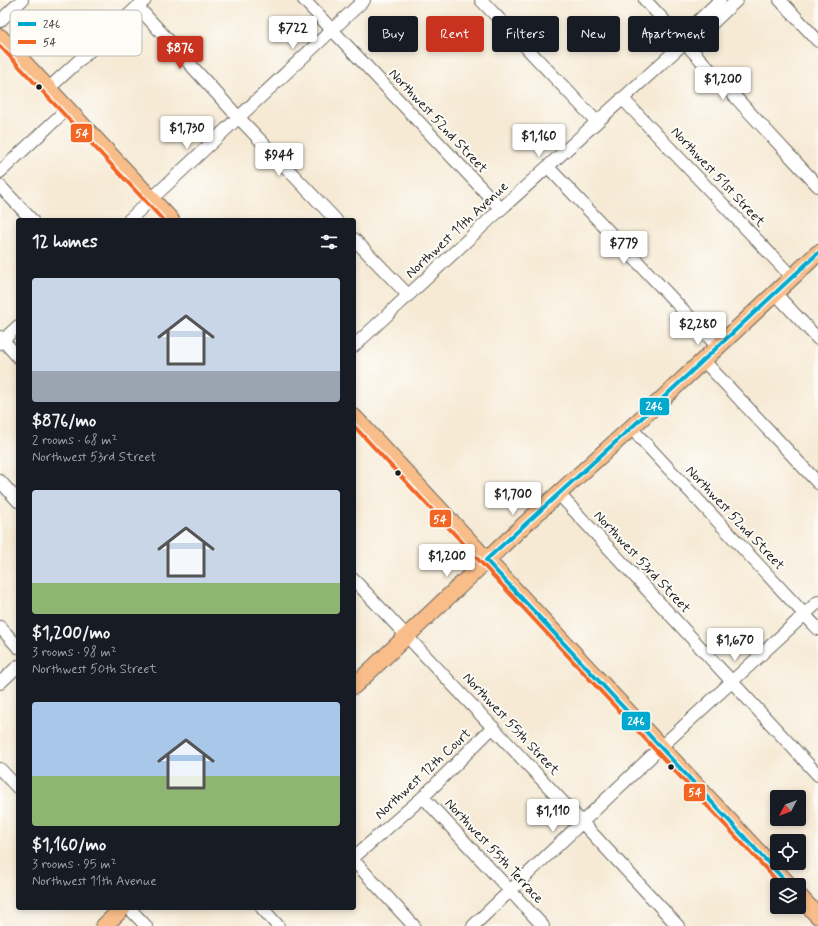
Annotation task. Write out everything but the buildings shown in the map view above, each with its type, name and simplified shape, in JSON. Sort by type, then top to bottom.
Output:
[{"type":"main road","points":[[0,37],[10,48]]},
{"type":"main road","points":[[18,56],[168,218]]},
{"type":"main road","points":[[356,684],[486,560],[631,428],[818,253]]},
{"type":"main road","points":[[356,420],[783,878]]},
{"type":"main road","points":[[806,903],[818,916]]},
{"type":"main road","points":[[104,926],[121,910]]},
{"type":"street","points":[[12,10],[22,0]]},
{"type":"street","name":"Northwest 52nd Street","points":[[304,0],[501,209]]},
{"type":"street","points":[[131,218],[364,0]]},
{"type":"street","points":[[481,0],[597,122]]},
{"type":"street","points":[[645,0],[661,16]]},
{"type":"street","name":"Northwest 11th Avenue","points":[[703,16],[720,0]]},
{"type":"street","name":"Northwest 11th Avenue","points":[[719,16],[736,0]]},
{"type":"street","points":[[780,0],[818,41]]},
{"type":"street","points":[[133,10],[141,3],[239,118],[334,218]]},
{"type":"street","points":[[0,21],[10,11]]},
{"type":"street","name":"Northwest 11th Avenue","points":[[356,344],[673,52]]},
{"type":"street","points":[[697,52],[818,186]]},
{"type":"street","points":[[48,89],[84,56]]},
{"type":"street","name":"Northwest 51st Street","points":[[622,98],[792,277]]},
{"type":"street","points":[[0,172],[67,109]]},
{"type":"street","points":[[548,167],[718,346]]},
{"type":"street","points":[[0,186],[30,218]]},
{"type":"street","points":[[356,241],[408,295]]},
{"type":"street","points":[[775,293],[818,339]]},
{"type":"street","points":[[16,328],[1,340],[16,355]]},
{"type":"street","points":[[703,360],[818,483]]},
{"type":"street","name":"Northwest 52nd Street","points":[[631,428],[818,629]]},
{"type":"street","points":[[0,481],[16,499]]},
{"type":"street","name":"Northwest 53rd Street","points":[[558,493],[818,775]]},
{"type":"street","name":"Northwest 55th Street","points":[[356,582],[678,926]]},
{"type":"street","points":[[473,926],[661,747],[818,602]]},
{"type":"street","points":[[0,627],[16,645]]},
{"type":"street","points":[[0,683],[16,668]]},
{"type":"street","name":"Northwest 12th Court","points":[[356,855],[422,797],[493,727]]},
{"type":"street","points":[[0,769],[16,786]]},
{"type":"street","name":"Northwest 55th Terrace","points":[[422,797],[543,926]]},
{"type":"street","points":[[356,863],[414,926]]},
{"type":"street","points":[[131,910],[146,926]]},
{"type":"street","points":[[264,910],[278,926]]},
{"type":"transit line","name":"54","points":[[0,46],[161,218]]},
{"type":"transit line","name":"246","points":[[782,878],[486,560],[631,428],[818,253]]},
{"type":"transit line","name":"54","points":[[356,428],[774,878]]}]
